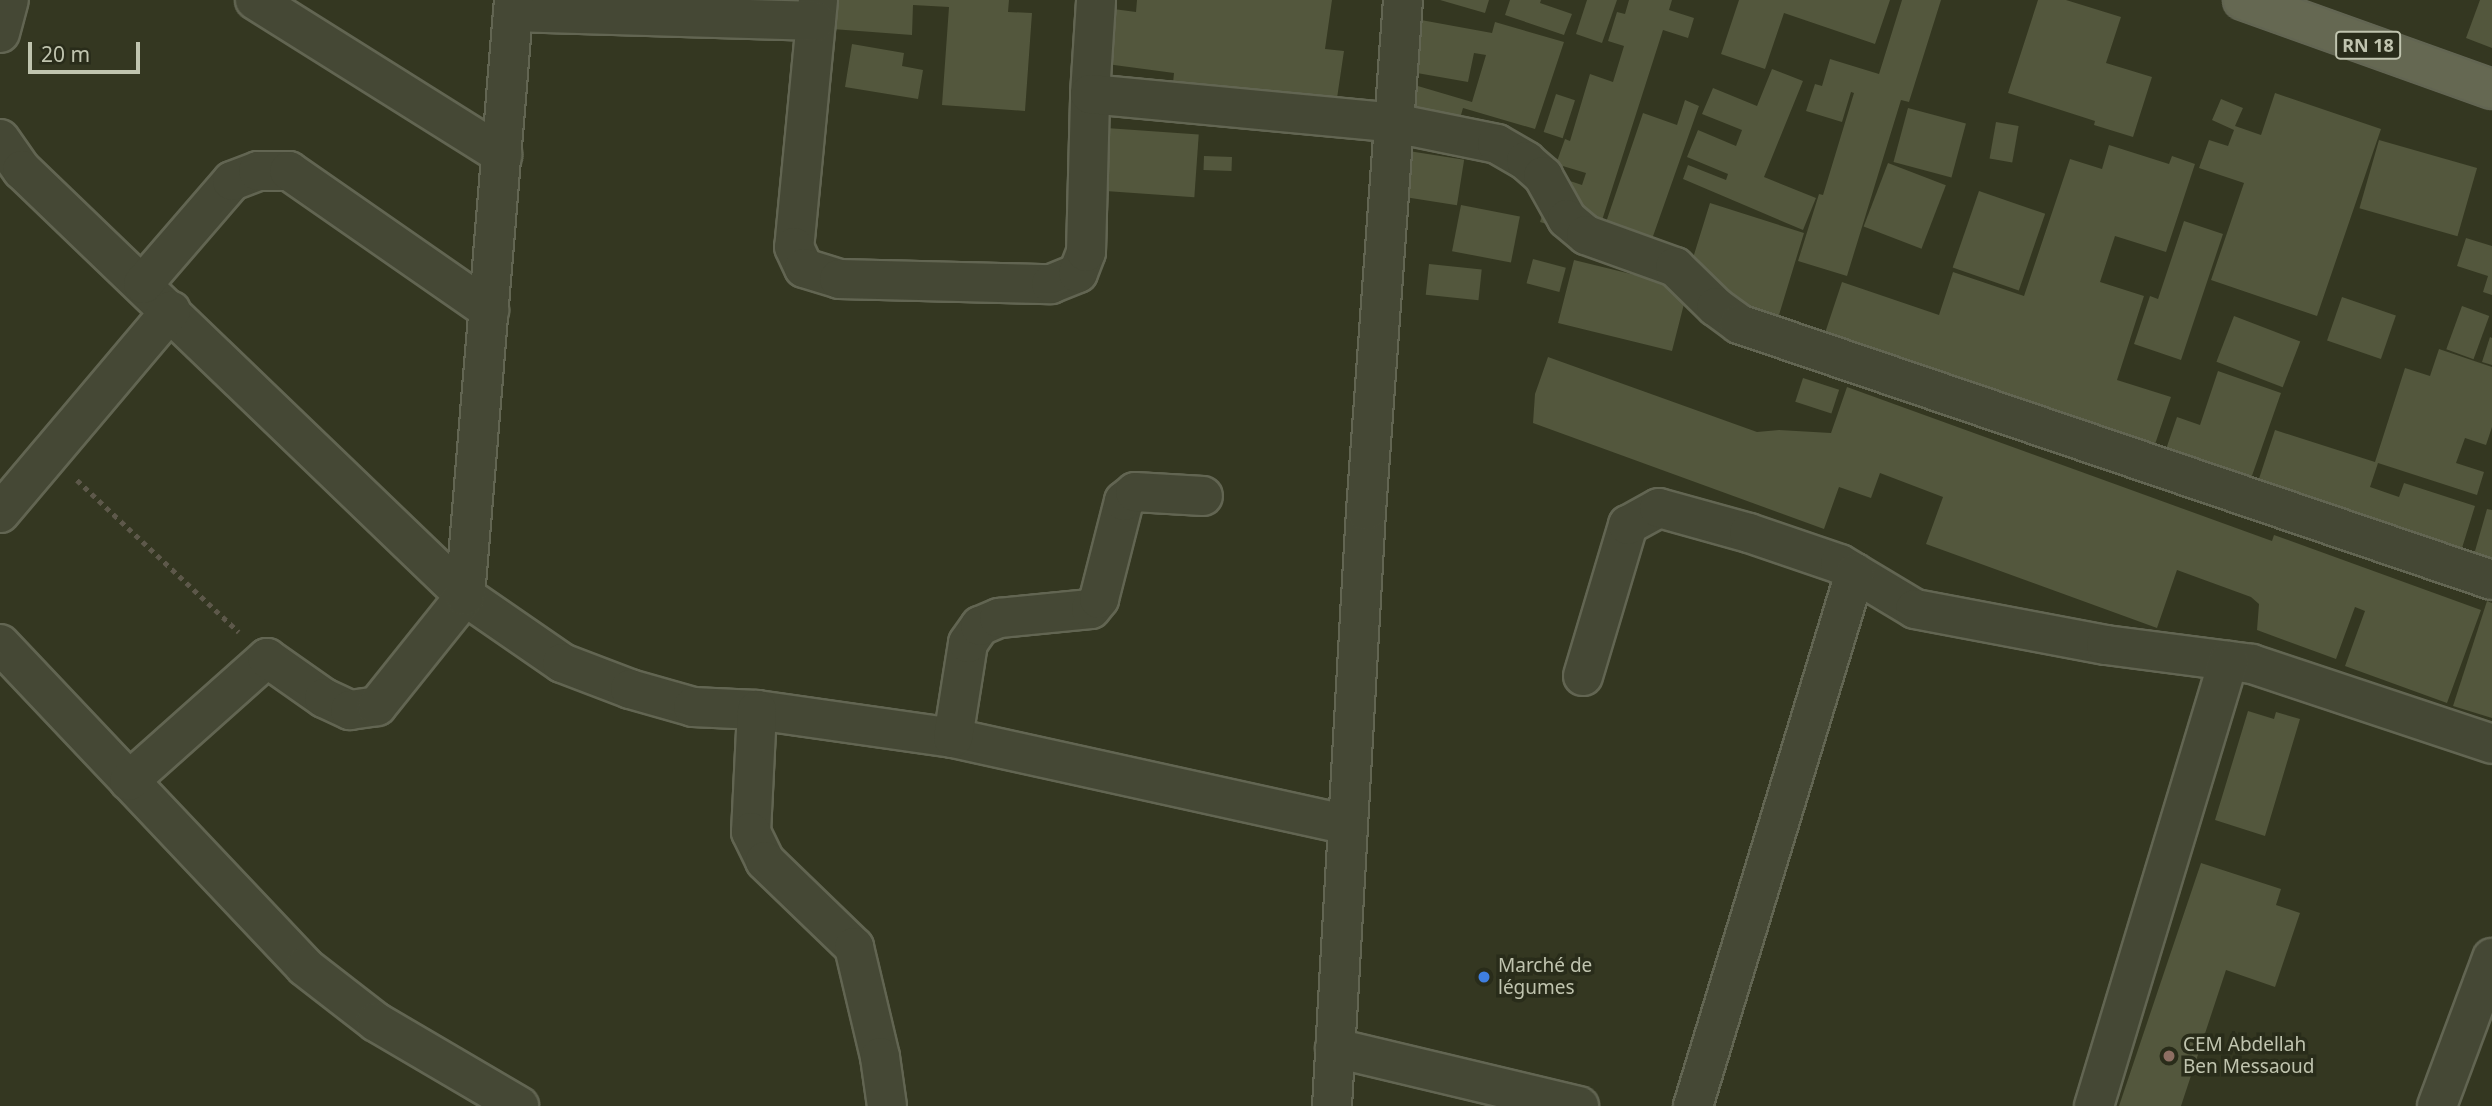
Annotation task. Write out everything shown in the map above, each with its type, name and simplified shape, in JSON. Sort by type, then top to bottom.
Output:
[{"type":"main road","name":"RN 18","points":[[2243,0],[2492,89]]},
{"type":"street","points":[[0,33],[9,0]]},
{"type":"street","points":[[254,0],[502,155]]},
{"type":"street","points":[[129,782],[267,658],[324,698],[349,710],[377,706],[465,596],[514,6],[817,11],[794,247],[804,268],[839,279],[1051,284],[1078,273],[1086,252],[1090,94],[1096,0]]},
{"type":"street","points":[[1332,1106],[1366,511],[1403,0]]},
{"type":"street","points":[[1090,94],[1394,123],[1497,144],[1526,161],[1543,176],[1567,219],[1586,235],[1675,267],[1716,307],[1739,324],[2492,580]]},
{"type":"street","points":[[0,139],[22,170],[465,596],[562,663],[630,688],[693,706],[757,710],[953,738],[1348,825]]},
{"type":"street","points":[[143,284],[232,181],[258,171],[289,171],[488,310]]},
{"type":"street","points":[[0,513],[171,311]]},
{"type":"street","points":[[953,738],[968,642],[980,626],[999,618],[1091,609],[1099,599],[1124,500],[1135,492],[1203,496]]},
{"type":"street","points":[[1583,676],[1628,525],[1659,508],[1749,533],[1840,564],[1915,609],[2106,645],[2252,664],[2492,744]]},
{"type":"street","points":[[1693,1106],[1855,573]]},
{"type":"street","points":[[0,644],[305,967],[376,1022],[519,1106]]},
{"type":"street","points":[[2094,1106],[2228,661]]},
{"type":"street","points":[[757,710],[751,832],[765,861],[854,947],[880,1057],[887,1106]]},
{"type":"street","points":[[2437,1106],[2492,958]]},
{"type":"street","points":[[1335,1048],[1579,1106]]},
{"type":"path","points":[[50,456],[267,658]]},
{"type":"building","points":[[821,0],[1009,0],[1008,12],[1032,13],[1025,111],[942,105],[949,7],[913,5],[912,35],[819,28]]},
{"type":"building","points":[[1137,0],[1332,0],[1325,49],[1344,51],[1336,105],[1173,83],[1174,73],[1099,63],[1106,8],[1136,12]]},
{"type":"building","points":[[1440,0],[1489,0],[1485,13]]},
{"type":"building","points":[[1510,0],[1541,0],[1540,3],[1572,14],[1564,35],[1505,15]]},
{"type":"building","points":[[1587,0],[1617,0],[1602,43],[1576,34]]},
{"type":"building","points":[[1629,0],[1672,0],[1669,10],[1694,18],[1688,38],[1663,30],[1596,239],[1540,222],[1555,176],[1582,185],[1586,173],[1556,164],[1565,139],[1570,141],[1590,74],[1613,82],[1624,46],[1608,41],[1617,12],[1625,14]]},
{"type":"building","points":[[1739,0],[1890,0],[1875,44],[1784,13],[1765,69],[1721,54]]},
{"type":"building","points":[[1902,0],[1941,0],[1909,102],[1901,100],[1847,276],[1798,261],[1819,194],[1823,195],[1854,93],[1851,92],[1842,122],[1806,111],[1815,84],[1822,86],[1830,59],[1879,74]]},
{"type":"building","points":[[2038,0],[2066,0],[2121,17],[2106,63],[2152,77],[2133,137],[2094,125],[2095,121],[2008,93]]},
{"type":"building","points":[[2480,0],[2492,0],[2492,48],[2466,38]]},
{"type":"building","points":[[1410,18],[1492,33],[1495,22],[1564,42],[1535,129],[1463,108],[1455,136],[1401,120],[1411,84],[1472,102],[1486,55],[1474,53],[1468,82],[1400,70]]},
{"type":"building","points":[[852,44],[904,53],[902,66],[923,70],[918,99],[845,87]]},
{"type":"building","points":[[1772,69],[1803,81],[1764,177],[1816,198],[1803,230],[1683,179],[1688,165],[1726,180],[1728,174],[1687,157],[1698,130],[1736,146],[1742,130],[1702,114],[1713,88],[1757,106]]},
{"type":"building","points":[[2275,93],[2381,129],[2317,316],[2211,280],[2244,183],[2199,168],[2209,140],[2228,146],[2234,130],[2212,120],[2221,99],[2243,108],[2235,126],[2261,135]]},
{"type":"building","points":[[1556,94],[1575,100],[1563,138],[1544,132]]},
{"type":"building","points":[[1685,100],[1699,106],[1646,256],[1600,240],[1643,113],[1677,125]]},
{"type":"building","points":[[1908,108],[1966,124],[1951,178],[1894,162]]},
{"type":"building","points":[[1996,122],[2019,126],[2012,162],[1990,158]]},
{"type":"building","points":[[1092,127],[1199,134],[1194,197],[1088,190]]},
{"type":"building","points":[[2379,140],[2477,168],[2457,236],[2359,208]]},
{"type":"building","points":[[2109,145],[2169,164],[2172,156],[2195,164],[2166,252],[2115,236],[2100,282],[2144,296],[2117,380],[2171,397],[2151,456],[1820,348],[1842,282],[1939,315],[1953,272],[2024,296],[2070,159],[2102,169]]},
{"type":"building","points":[[1396,149],[1464,160],[1457,205],[1389,194]]},
{"type":"building","points":[[1204,156],[1232,157],[1231,171],[1204,170]]},
{"type":"building","points":[[1888,163],[1946,185],[1922,249],[1864,226]]},
{"type":"building","points":[[1979,191],[2045,214],[2019,290],[1953,268]]},
{"type":"building","points":[[1710,203],[1804,233],[1775,328],[1685,300],[1672,351],[1558,323],[1574,260],[1684,287]]},
{"type":"building","points":[[1461,205],[1520,216],[1511,263],[1452,251]]},
{"type":"building","points":[[2184,221],[2223,234],[2181,360],[2134,344],[2150,296],[2158,299]]},
{"type":"building","points":[[2466,238],[2492,246],[2492,295],[2483,292],[2488,276],[2457,266]]},
{"type":"building","points":[[1533,259],[1566,268],[1559,292],[1527,283]]},
{"type":"building","points":[[1429,264],[1482,270],[1478,300],[1426,295]]},
{"type":"building","points":[[2342,297],[2396,316],[2381,359],[2327,340]]},
{"type":"building","points":[[2462,306],[2489,316],[2474,359],[2446,349]]},
{"type":"building","points":[[2234,316],[2300,341],[2283,387],[2216,362]]},
{"type":"building","points":[[2490,337],[2492,338],[2492,365],[2482,362]]},
{"type":"building","points":[[2439,349],[2492,367],[2492,427],[2486,445],[2465,438],[2456,463],[2484,472],[2477,495],[2378,463],[2370,487],[2399,497],[2404,483],[2475,506],[2458,561],[2254,494],[2275,430],[2375,462],[2405,368],[2430,376]]},
{"type":"building","points":[[1548,357],[1757,432],[1779,430],[1831,433],[1847,387],[2272,541],[2274,535],[2481,610],[2447,703],[2345,666],[2365,611],[2355,607],[2336,659],[2257,630],[2259,604],[2251,597],[2177,570],[2157,628],[1926,544],[1943,497],[1880,473],[1871,498],[1839,487],[1824,529],[1533,423],[1535,394]]},
{"type":"building","points":[[2218,371],[2281,393],[2247,490],[2162,461],[2177,417],[2200,425]]},
{"type":"building","points":[[1803,378],[1839,390],[1831,414],[1795,402]]},
{"type":"building","points":[[2487,509],[2492,510],[2492,571],[2471,565]]},
{"type":"building","points":[[2487,601],[2492,603],[2492,718],[2453,706]]},
{"type":"building","points":[[2248,711],[2274,719],[2276,712],[2300,719],[2265,836],[2215,820]]},
{"type":"building","points":[[2201,863],[2281,889],[2276,905],[2300,913],[2275,987],[2226,970],[2181,1106],[2119,1106]]},
{"type":"place","name":"Marché de légumes","points":[[1484,977]]},
{"type":"place","name":"CEM Abdellah Ben Messaoud","points":[[2169,1056]]}]
